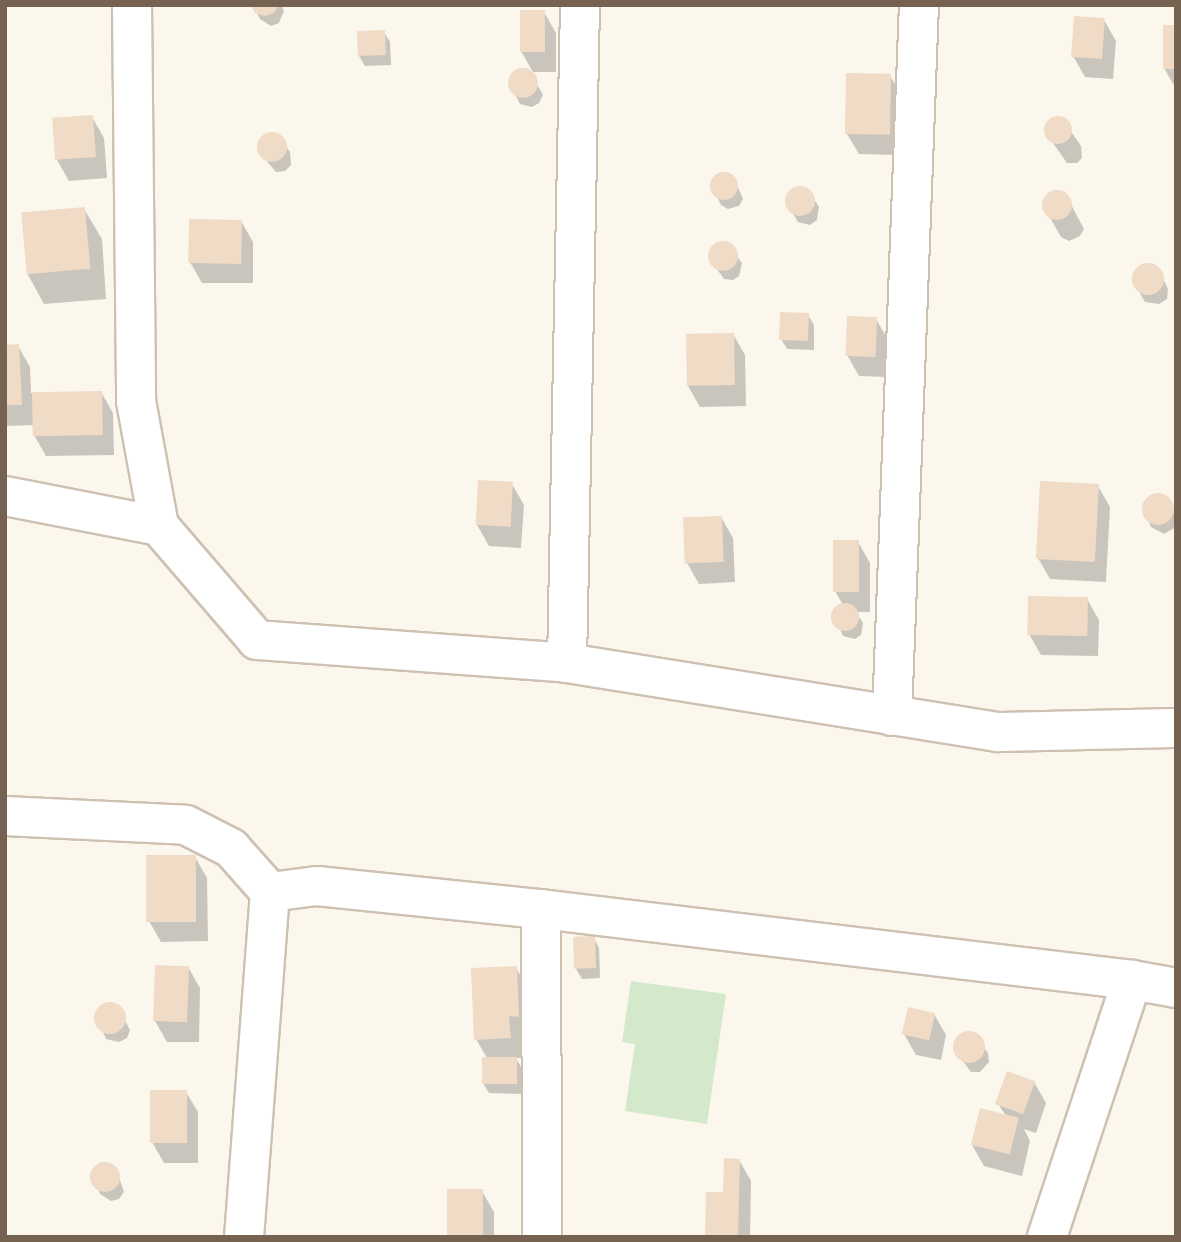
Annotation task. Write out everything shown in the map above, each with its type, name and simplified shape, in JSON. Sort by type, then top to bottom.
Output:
[{"type":"street","points":[[132,5],[136,401],[159,526],[257,640],[566,663],[998,732],[1176,728]]},
{"type":"street","points":[[566,663],[580,5]]},
{"type":"street","points":[[892,716],[919,5]]},
{"type":"street","points":[[5,496],[159,526]]},
{"type":"street","points":[[5,816],[186,825],[231,848],[270,892],[244,1237]]},
{"type":"street","points":[[270,892],[317,886],[541,909],[1132,980],[1176,988]]},
{"type":"street","points":[[541,909],[542,1237]]},
{"type":"street","points":[[1047,1237],[1132,980]]},
{"type":"green space","points":[[631,981],[726,994],[707,1124],[625,1111],[635,1044],[622,1042]]},
{"type":"building","points":[[251,5],[279,5],[274,13],[264,16],[255,13]]},
{"type":"building","points":[[520,10],[545,10],[545,52],[520,52]]},
{"type":"building","points":[[1074,16],[1105,18],[1102,59],[1071,57]]},
{"type":"building","points":[[1163,25],[1176,25],[1176,69],[1163,69]]},
{"type":"building","points":[[385,30],[386,55],[358,56],[357,31]]},
{"type":"building","points":[[523,68],[534,72],[538,83],[534,94],[523,98],[512,94],[508,83],[512,72]]},
{"type":"building","points":[[846,73],[891,74],[890,135],[845,134]]},
{"type":"building","points":[[93,115],[96,157],[55,160],[52,118]]},
{"type":"building","points":[[1058,116],[1068,120],[1072,130],[1068,140],[1058,144],[1048,140],[1044,130],[1048,120]]},
{"type":"building","points":[[272,132],[283,136],[287,147],[283,158],[272,162],[261,158],[257,147],[261,136]]},
{"type":"building","points":[[724,172],[734,176],[738,186],[734,196],[724,200],[714,196],[710,186],[714,176]]},
{"type":"building","points":[[800,186],[811,190],[815,201],[811,212],[800,216],[789,212],[785,201],[789,190]]},
{"type":"building","points":[[1057,190],[1068,194],[1072,205],[1068,216],[1057,220],[1046,216],[1042,205],[1046,194]]},
{"type":"building","points":[[85,207],[90,269],[27,274],[21,213]]},
{"type":"building","points":[[189,219],[242,220],[241,264],[188,263]]},
{"type":"building","points":[[723,241],[734,245],[738,256],[734,267],[723,271],[712,267],[708,256],[712,245]]},
{"type":"building","points":[[1148,263],[1159,268],[1164,279],[1159,290],[1148,295],[1137,290],[1132,279],[1137,268]]},
{"type":"building","points":[[780,312],[809,313],[808,341],[779,340]]},
{"type":"building","points":[[847,316],[877,317],[876,357],[846,356]]},
{"type":"building","points":[[734,333],[735,385],[687,386],[686,334]]},
{"type":"building","points":[[19,344],[22,405],[5,405],[5,345]]},
{"type":"building","points":[[102,391],[103,435],[33,436],[32,392]]},
{"type":"building","points":[[478,480],[513,482],[511,527],[476,525]]},
{"type":"building","points":[[1040,481],[1099,484],[1095,562],[1036,559]]},
{"type":"building","points":[[1158,493],[1169,498],[1174,509],[1169,520],[1158,525],[1147,520],[1142,509],[1147,498]]},
{"type":"building","points":[[722,516],[724,562],[685,563],[683,517]]},
{"type":"building","points":[[833,540],[859,540],[859,592],[833,592]]},
{"type":"building","points":[[1028,596],[1088,597],[1087,636],[1027,635]]},
{"type":"building","points":[[845,603],[855,607],[859,617],[855,627],[845,631],[835,627],[831,617],[835,607]]},
{"type":"building","points":[[146,855],[196,855],[196,922],[146,922]]},
{"type":"building","points":[[595,936],[596,968],[574,969],[573,937]]},
{"type":"building","points":[[155,965],[189,966],[187,1022],[153,1021]]},
{"type":"building","points":[[517,966],[519,1017],[509,1016],[511,1038],[474,1040],[471,968]]},
{"type":"building","points":[[110,1002],[121,1007],[126,1018],[121,1029],[110,1034],[99,1029],[94,1018],[99,1007]]},
{"type":"building","points":[[908,1007],[935,1013],[929,1041],[902,1034]]},
{"type":"building","points":[[969,1031],[980,1036],[985,1047],[980,1058],[969,1063],[958,1058],[953,1047],[958,1036]]},
{"type":"building","points":[[482,1057],[517,1057],[517,1084],[482,1084]]},
{"type":"building","points":[[1007,1071],[1035,1081],[1023,1114],[995,1104]]},
{"type":"building","points":[[150,1090],[187,1090],[187,1143],[150,1143]]},
{"type":"building","points":[[980,1108],[1019,1118],[1010,1155],[971,1145]]},
{"type":"building","points":[[724,1158],[740,1159],[738,1237],[705,1237],[706,1192],[723,1192]]},
{"type":"building","points":[[105,1162],[115,1167],[120,1177],[115,1187],[105,1192],[95,1187],[90,1177],[95,1167]]},
{"type":"building","points":[[447,1189],[483,1189],[483,1237],[447,1237]]}]
